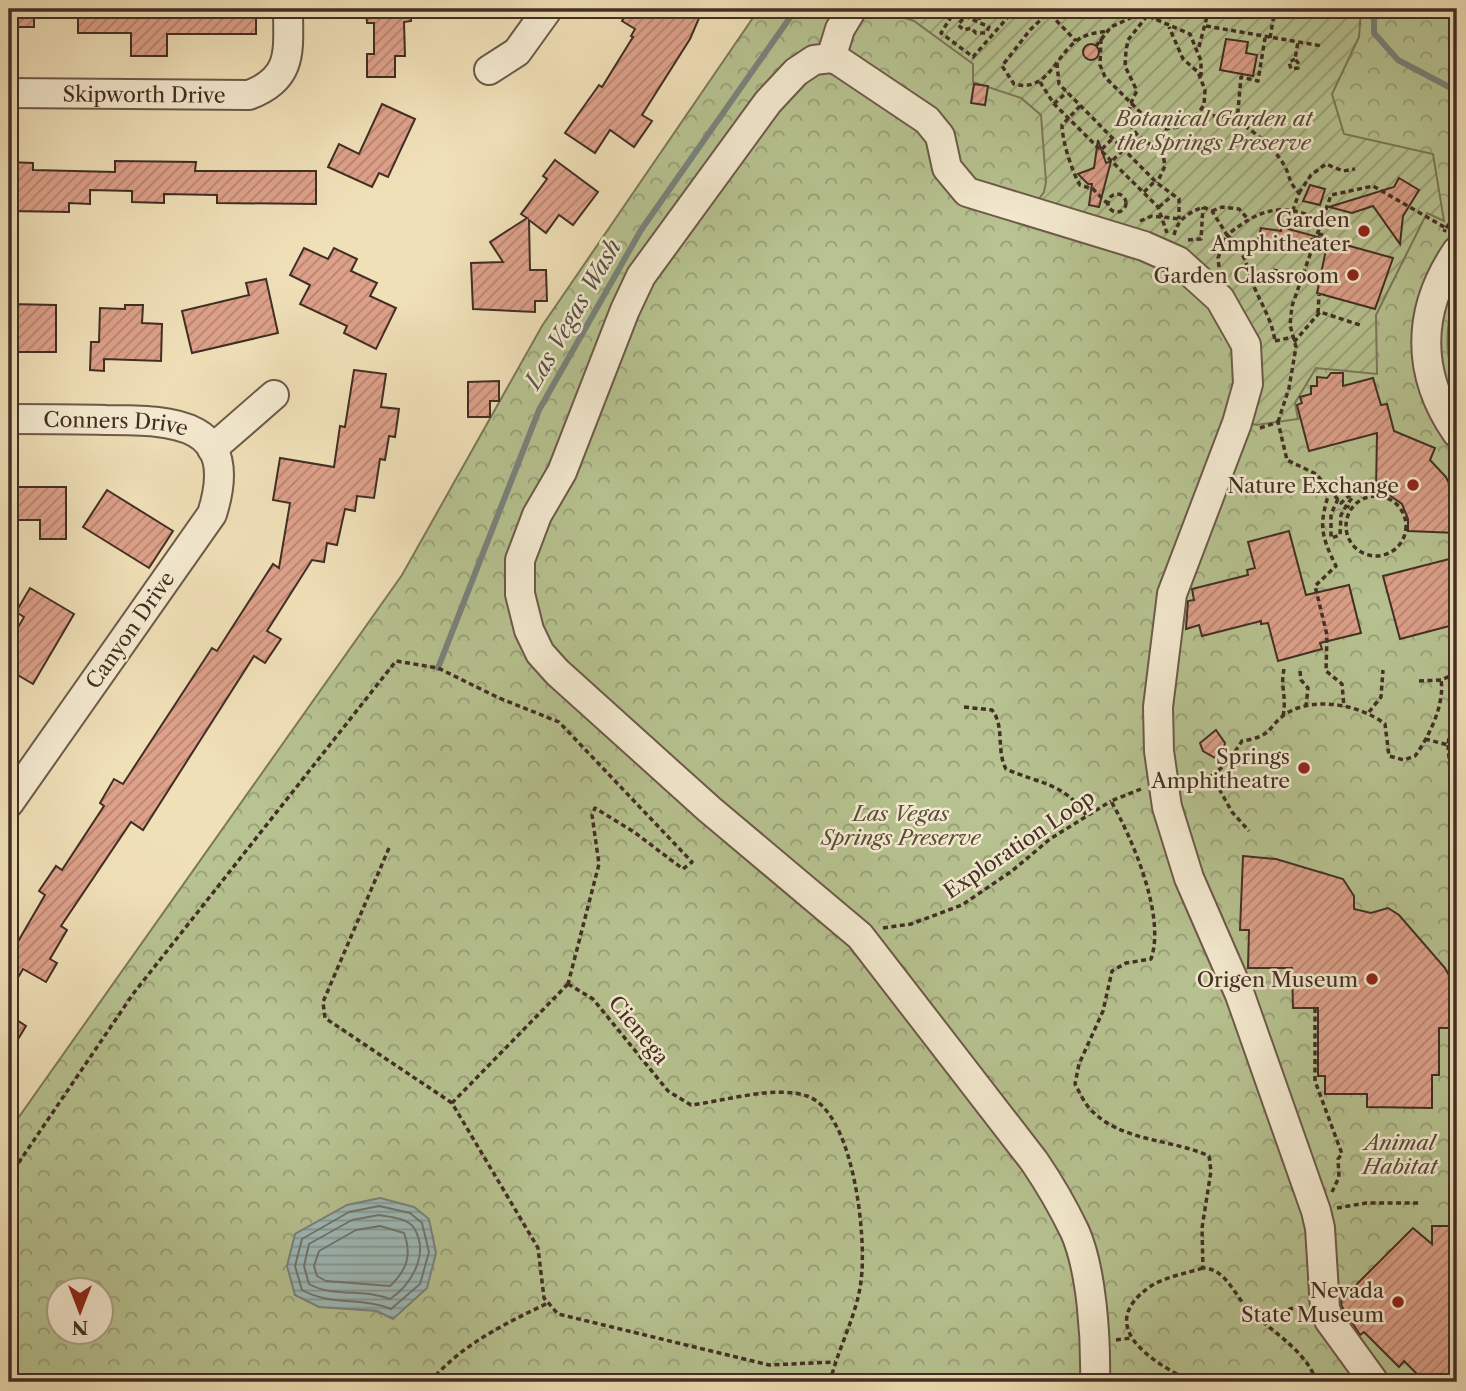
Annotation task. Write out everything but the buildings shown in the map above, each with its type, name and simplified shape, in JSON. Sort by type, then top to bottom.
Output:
[{"type":"street","name":"Skipworth Drive","points":[[9,93],[249,95],[276,80],[286,65],[288,9]]},
{"type":"street","points":[[489,71],[517,52],[548,9]]},
{"type":"street","points":[[831,58],[840,29],[852,9]]},
{"type":"street","points":[[1095,1382],[1092,1327],[1082,1252],[1054,1191],[1034,1161],[860,936],[709,809],[557,672],[540,653],[528,630],[520,594],[520,560],[525,539],[562,472],[641,276],[768,102],[796,72],[814,60],[831,58],[927,120],[940,136],[947,168],[967,192],[1163,253],[1191,270],[1210,289],[1236,324],[1246,345],[1248,384],[1237,423],[1172,594],[1158,707],[1160,769],[1167,807],[1189,878],[1240,995],[1320,1206],[1325,1308],[1329,1320],[1374,1382]]},
{"type":"street","points":[[1449,238],[1433,298],[1426,349],[1430,382],[1440,408],[1457,433]]},
{"type":"street","points":[[212,449],[274,395]]},
{"type":"street","name":"Conners Drive","points":[[9,419],[161,420],[189,427],[212,449]]},
{"type":"street","name":"Canyon Drive","points":[[9,803],[212,514],[221,485],[217,458],[212,449]]},
{"type":"path","points":[[956,9],[941,33],[973,57],[1015,9]]},
{"type":"path","points":[[968,9],[968,16],[958,25],[964,30],[971,28],[976,33],[986,33],[989,27],[968,16]]},
{"type":"path","points":[[976,9],[980,11],[979,20]]},
{"type":"path","points":[[1034,9],[1048,14],[1076,41]]},
{"type":"path","points":[[1052,9],[1030,30],[1002,66],[1014,84],[1025,87],[1040,82],[1076,41],[1089,34],[1107,31]]},
{"type":"path","points":[[1157,20],[1160,9]]},
{"type":"path","points":[[1198,50],[1209,9]]},
{"type":"path","points":[[1237,122],[1241,77],[1258,81],[1274,9],[1281,12],[1291,9]]},
{"type":"path","points":[[1096,46],[1101,39],[1107,31],[1122,19],[1141,11],[1169,27],[1190,34],[1198,50],[1204,105],[1194,119],[1184,126],[1166,129],[1150,123],[1105,77],[1100,65],[1101,39]]},
{"type":"path","points":[[1143,192],[1156,182],[1165,166],[1161,149],[1142,138],[1129,122],[1127,110],[1138,91],[1125,66],[1128,40],[1147,16]]},
{"type":"path","points":[[1206,26],[1322,46]]},
{"type":"path","points":[[1169,27],[1183,59],[1198,72],[1202,81]]},
{"type":"path","points":[[1295,59],[1298,42]]},
{"type":"path","points":[[1057,63],[1059,84],[1156,182],[1179,199],[1179,219]]},
{"type":"path","points":[[1040,82],[1054,104],[1158,207],[1168,229],[1163,253]]},
{"type":"path","points":[[1054,104],[1067,92]]},
{"type":"path","points":[[1080,106],[1062,125],[1062,142],[1072,159],[1074,173],[1080,185],[1093,189],[1110,209],[1118,212],[1123,209],[1125,201],[1117,194],[1109,198],[1108,204]]},
{"type":"path","points":[[1194,119],[1221,115],[1237,122],[1266,143],[1284,165],[1288,181],[1299,193]]},
{"type":"path","points":[[1102,149],[1113,138]]},
{"type":"path","points":[[1113,161],[1124,149]]},
{"type":"path","points":[[1293,210],[1299,193],[1311,175],[1326,164],[1343,171],[1355,169]]},
{"type":"path","points":[[1338,499],[1331,514],[1331,538],[1340,535],[1341,515],[1352,498],[1350,495],[1341,502],[1316,474],[1287,460],[1278,422],[1289,388],[1294,342],[1290,325],[1292,306],[1331,195],[1373,186],[1449,238],[1457,214]]},
{"type":"path","points":[[1158,207],[1173,195]]},
{"type":"path","points":[[1203,207],[1201,239],[1172,240],[1176,225],[1188,213],[1203,207],[1212,211],[1227,235],[1238,245],[1249,266],[1255,289],[1271,321],[1275,341]]},
{"type":"path","points":[[1212,211],[1222,207],[1239,209],[1248,219]]},
{"type":"path","points":[[1210,289],[1220,278],[1218,258],[1227,235],[1257,213],[1293,210],[1322,221]]},
{"type":"path","points":[[1318,234],[1325,235]]},
{"type":"path","points":[[1273,270],[1302,277]]},
{"type":"path","points":[[1294,342],[1318,313],[1319,295]]},
{"type":"path","points":[[1318,313],[1360,325]]},
{"type":"path","points":[[1254,427],[1264,429],[1278,422]]},
{"type":"path","points":[[1330,491],[1321,518],[1321,532],[1336,566],[1315,586],[1327,635],[1326,671],[1342,684],[1344,707]]},
{"type":"path","points":[[1371,496],[1392,501],[1405,519],[1405,534],[1400,543],[1389,553],[1378,556],[1356,549],[1346,532],[1348,507],[1371,496]]},
{"type":"path","points":[[9,1177],[133,994],[396,660],[438,668],[499,698],[559,722],[692,862],[682,869],[634,831],[595,808],[592,815],[599,864],[568,984],[452,1103]]},
{"type":"path","points":[[1283,716],[1287,696],[1281,683],[1284,669]]},
{"type":"path","points":[[1369,712],[1381,697],[1383,670]]},
{"type":"path","points":[[1300,671],[1301,680],[1308,688],[1306,706]]},
{"type":"path","points":[[1419,681],[1441,680],[1457,673]]},
{"type":"path","points":[[1448,678],[1457,691],[1448,745],[1448,758],[1455,787],[1450,812],[1454,818],[1457,862]]},
{"type":"path","points":[[1176,782],[1194,782],[1212,776],[1229,761],[1242,741],[1258,739],[1270,731],[1283,716],[1306,706],[1344,707],[1369,712],[1385,724],[1389,756],[1394,760],[1415,756],[1426,739],[1443,690],[1441,680]]},
{"type":"path","points":[[964,707],[992,709],[997,716],[1001,760],[1006,769],[1059,787],[1075,799],[1086,815]]},
{"type":"path","points":[[1426,739],[1448,745]]},
{"type":"path","points":[[1448,758],[1457,760]]},
{"type":"path","points":[[1212,776],[1232,812],[1249,831]]},
{"type":"path","name":"Exploration Loop","points":[[879,928],[911,924],[962,905],[1086,815],[1111,801],[1145,788]]},
{"type":"path","points":[[1111,801],[1143,869],[1153,924],[1153,953],[1150,958],[1126,963],[1112,971],[1102,1011],[1079,1064],[1075,1084],[1092,1112],[1122,1131],[1186,1145],[1209,1156],[1212,1171],[1202,1228],[1203,1268]]},
{"type":"path","points":[[389,848],[323,1003],[325,1018],[452,1103],[538,1248],[544,1298],[548,1303],[558,1314],[769,1365],[835,1363]]},
{"type":"path","name":"Cienega","points":[[568,984],[593,999],[668,1091],[691,1105],[775,1093],[799,1094],[810,1096],[835,1118],[851,1162],[862,1251],[862,1282],[830,1382]]},
{"type":"path","points":[[1315,1009],[1315,1081],[1342,1154],[1338,1159],[1340,1166],[1336,1185],[1320,1206]]},
{"type":"path","points":[[1320,1206],[1420,1203]]},
{"type":"path","points":[[1192,1382],[1146,1356],[1131,1338],[1130,1310],[1153,1285],[1203,1268],[1224,1278],[1255,1316],[1295,1349],[1312,1368],[1317,1382]]},
{"type":"path","points":[[1255,1316],[1279,1313],[1316,1300]]},
{"type":"path","points":[[430,1382],[450,1359],[503,1324],[548,1303]]},
{"type":"green space","name":"Las Vegas Springs Preserve","points":[[759,9],[1457,9],[1457,297],[1449,321],[1448,346],[1457,395],[1457,1382],[9,1382],[9,1131],[402,575],[542,326]]},
{"type":"green space","name":"Botanical Garden at the Springs Preserve","points":[[897,9],[1361,9],[1359,37],[1332,94],[1344,134],[1433,154],[1444,221],[1427,213],[1376,315],[1377,374],[1316,368],[1295,403],[1298,419],[1256,425],[1244,421],[1235,306],[1036,203],[1044,192],[1046,182],[1041,115],[1021,98],[973,82],[973,64],[914,21],[896,15]]},
{"type":"water","points":[[380,1198],[414,1207],[429,1219],[436,1253],[427,1288],[393,1319],[377,1311],[319,1307],[295,1295],[287,1266],[295,1234],[347,1205]]},
{"type":"waterway","name":"Las Vegas Wash","points":[[438,668],[539,410],[641,230],[796,9]]},
{"type":"waterway","points":[[1374,9],[1374,33],[1398,60],[1451,88]]},
{"type":"place","name":"Garden Amphitheater","points":[[1364,231]]},
{"type":"place","name":"Garden Classroom","points":[[1353,275]]},
{"type":"place","name":"Nature Exchange","points":[[1413,485]]},
{"type":"place","name":"Springs Amphitheatre","points":[[1304,768]]},
{"type":"place","name":"Origen Museum","points":[[1372,979]]},
{"type":"place","name":"Nevada State Museum","points":[[1398,1302]]},
{"type":"park label","name":"Animal Habitat","points":[[1400,1154]]}]
